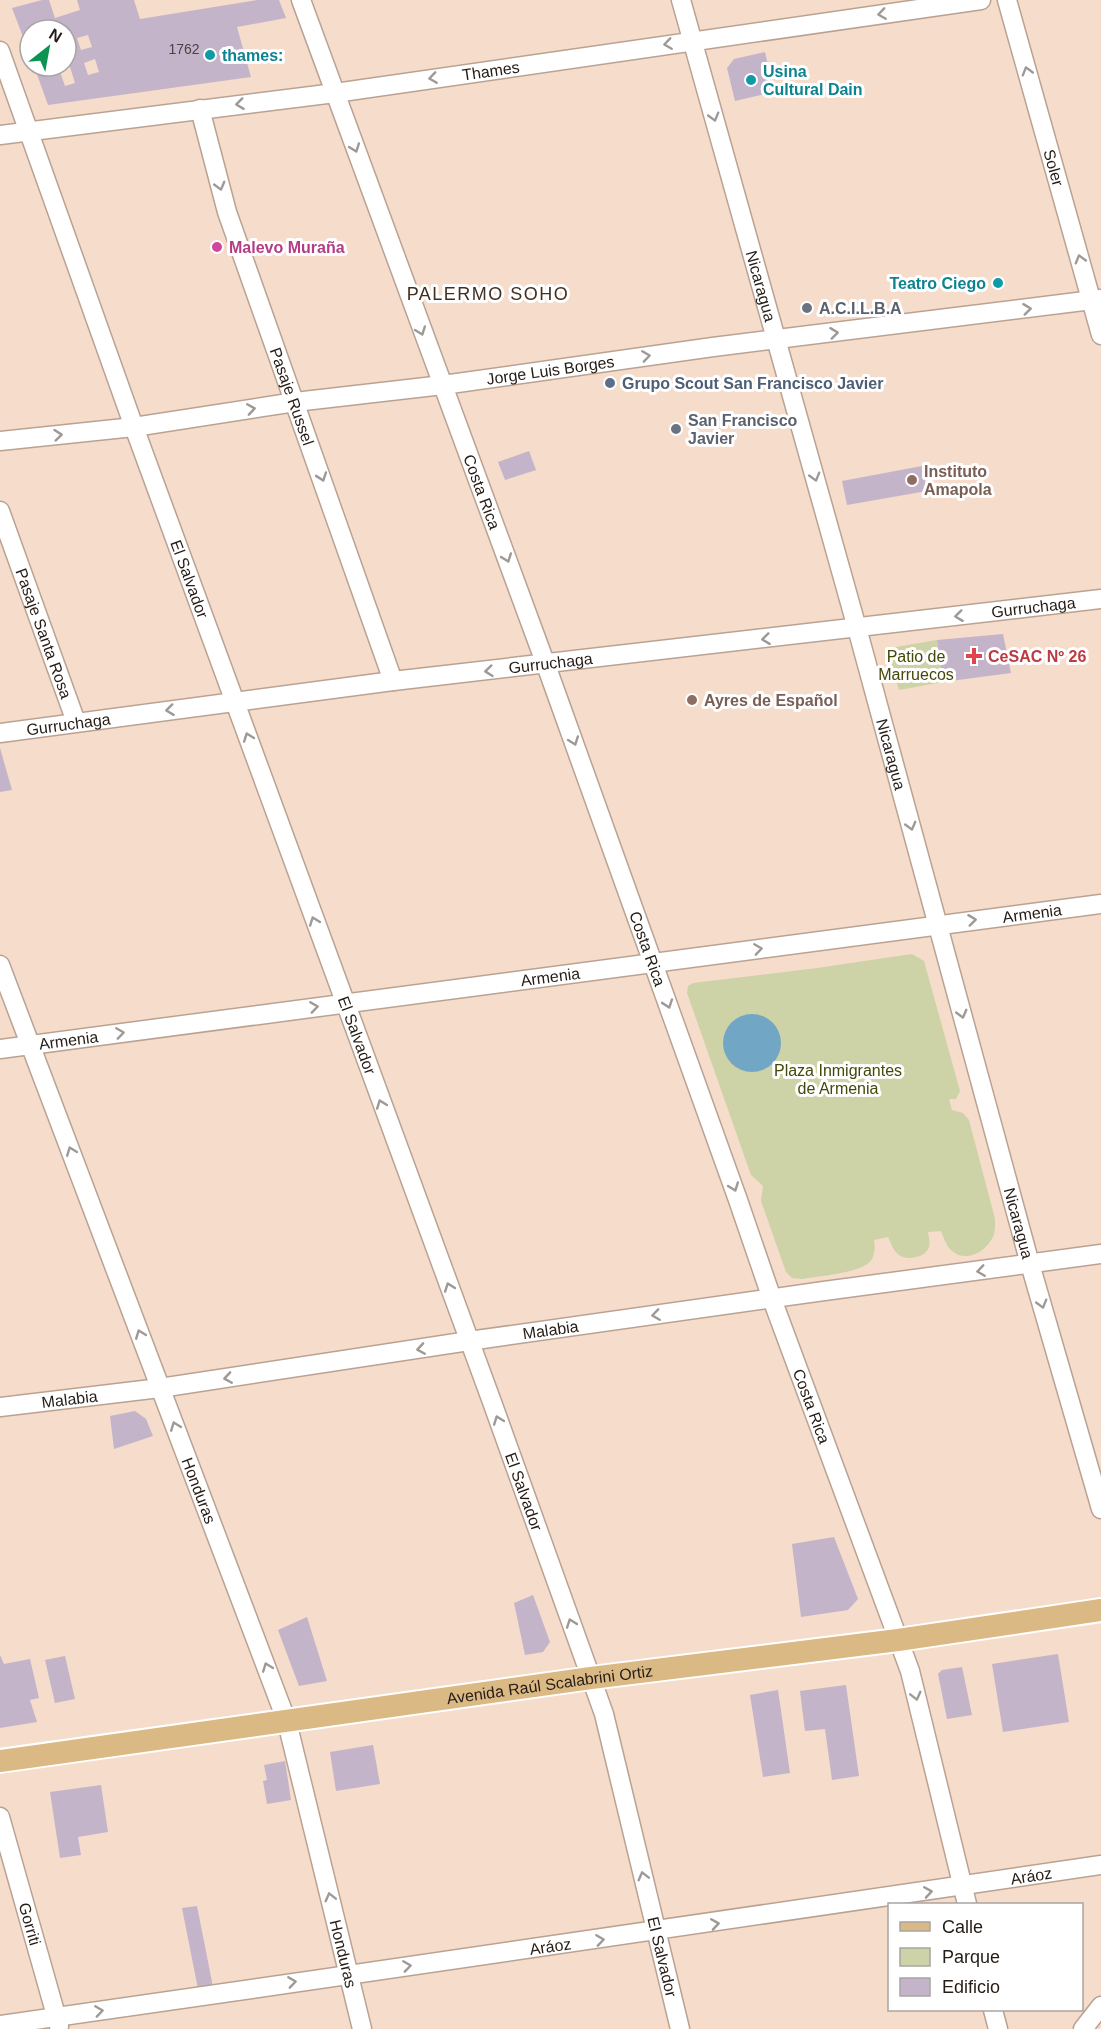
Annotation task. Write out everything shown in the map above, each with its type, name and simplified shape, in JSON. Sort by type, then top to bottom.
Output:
[{"type":"main road","name":"Avenida Raúl Scalabrini Ortiz","points":[[0,1761],[591,1678],[898,1640],[1101,1610]]},
{"type":"street","name":"Costa Rica","points":[[301,0],[546,665],[772,1299],[910,1671],[967,1903]]},
{"type":"street","name":"Nicaragua","points":[[681,0],[857,628],[1030,1264],[1101,1509]]},
{"type":"street","name":"Thames","points":[[0,135],[335,93],[981,0]]},
{"type":"street","name":"Soler","points":[[1007,0],[1096,300],[1101,335]]},
{"type":"street","name":"El Salvador","points":[[0,51],[134,427],[604,1714],[680,2029]]},
{"type":"street","name":"Pasaje Russel","points":[[200,109],[227,212],[393,681]]},
{"type":"street","name":"Jorge Luis Borges","points":[[0,441],[134,427],[295,402],[443,385],[713,347],[1096,300]]},
{"type":"street","name":"Pasaje Santa Rosa","points":[[0,511],[76,722]]},
{"type":"street","name":"Gurruchaga","points":[[0,733],[393,681],[1101,599]]},
{"type":"street","name":"Armenia","points":[[0,1049],[1101,904]]},
{"type":"street","name":"Honduras","points":[[0,965],[287,1722],[362,2029]]},
{"type":"street","name":"Malabia","points":[[0,1407],[160,1388],[469,1341],[1101,1254]]},
{"type":"street","name":"Gorriti","points":[[0,1817],[58,2023]]},
{"type":"street","name":"Aráoz","points":[[0,2025],[58,2023],[349,1974],[657,1933],[1101,1865]]},
{"type":"street","points":[[1083,2029],[1101,2006]]},
{"type":"street","points":[[993,2011],[998,2029]]},
{"type":"green space","name":"Patio de Marruecos","points":[[937,640],[943,682],[899,690],[889,655],[896,647]]},
{"type":"green space","name":"Plaza Inmigrantes de Armenia","points":[[912,954],[924,961],[960,1091],[956,1099],[949,1099],[952,1110],[963,1113],[969,1120],[995,1219],[994,1234],[982,1250],[971,1256],[958,1255],[950,1249],[941,1231],[928,1232],[929,1247],[924,1254],[916,1257],[906,1258],[899,1255],[888,1237],[874,1240],[872,1259],[860,1268],[802,1279],[792,1278],[786,1272],[761,1201],[763,1186],[751,1175],[687,993],[688,986],[693,983]]},
{"type":"water","points":[[746,1014],[758,1014],[773,1022],[781,1037],[781,1049],[773,1064],[758,1072],[746,1072],[731,1064],[723,1049],[723,1037],[731,1022]]},
{"type":"building","points":[[49,0],[55,18],[18,18],[18,24],[12,8]]},
{"type":"building","points":[[77,0],[134,0],[140,19],[257,0],[279,0],[286,18],[237,27],[251,77],[48,105],[38,78],[62,78],[65,86],[75,83],[73,78],[78,78],[78,41],[81,50],[92,47],[88,35],[78,38],[78,18],[55,18],[80,10]],"holes":[[[95,59],[99,72],[88,75],[84,63]]]},
{"type":"building","name":"Usina Cultural Dain","points":[[765,52],[774,92],[735,101],[727,68],[734,59]]},
{"type":"building","points":[[529,451],[536,470],[505,480],[498,462]]},
{"type":"building","points":[[922,466],[927,491],[847,505],[842,481]]},
{"type":"building","name":"CeSAC Nº 26","points":[[1003,634],[1011,673],[943,682],[937,640]]},
{"type":"building","points":[[0,748],[12,790],[0,792]]},
{"type":"building","points":[[135,1411],[146,1419],[153,1436],[114,1449],[110,1416]]},
{"type":"building","points":[[834,1537],[858,1599],[848,1610],[801,1617],[792,1544]]},
{"type":"building","points":[[533,1595],[550,1642],[543,1652],[525,1655],[514,1603]]},
{"type":"building","points":[[307,1617],[327,1681],[299,1686],[278,1630]]},
{"type":"building","points":[[1058,1654],[1069,1722],[1003,1732],[992,1664]]},
{"type":"building","points":[[0,1655],[4,1664],[30,1659],[39,1698],[30,1700],[37,1722],[0,1728]]},
{"type":"building","points":[[65,1656],[75,1699],[55,1703],[45,1660]]},
{"type":"building","points":[[962,1667],[972,1715],[947,1719],[938,1674],[942,1670]]},
{"type":"building","points":[[846,1685],[859,1776],[832,1780],[825,1729],[805,1731],[800,1691]]},
{"type":"building","points":[[778,1690],[790,1773],[763,1777],[750,1695]]},
{"type":"building","points":[[373,1745],[380,1784],[336,1791],[330,1752]]},
{"type":"building","points":[[285,1761],[291,1800],[267,1804],[263,1781],[267,1780],[264,1765]]},
{"type":"building","points":[[101,1785],[108,1832],[78,1837],[81,1855],[60,1858],[50,1792]]},
{"type":"building","points":[[197,1906],[213,1987],[198,1989],[182,1908]]},
{"type":"place","name":"thames:","points":[[210,55]]},
{"type":"place","name":"Usina Cultural Dain","points":[[751,80]]},
{"type":"place","name":"Malevo Muraña","points":[[217,247]]},
{"type":"place","name":"Teatro Ciego","points":[[998,283]]},
{"type":"place","name":"A.C.I.L.B.A","points":[[807,308]]},
{"type":"place","name":"Grupo Scout San Francisco Javier","points":[[610,383]]},
{"type":"place","name":"San Francisco Javier","points":[[676,429]]},
{"type":"place","name":"Instituto Amapola","points":[[912,480]]},
{"type":"place","name":"CeSAC Nº 26","points":[[974,656]]},
{"type":"place","name":"Ayres de Español","points":[[692,700]]},
{"type":"district","name":"PALERMO SOHO","points":[[488,294]]}]
